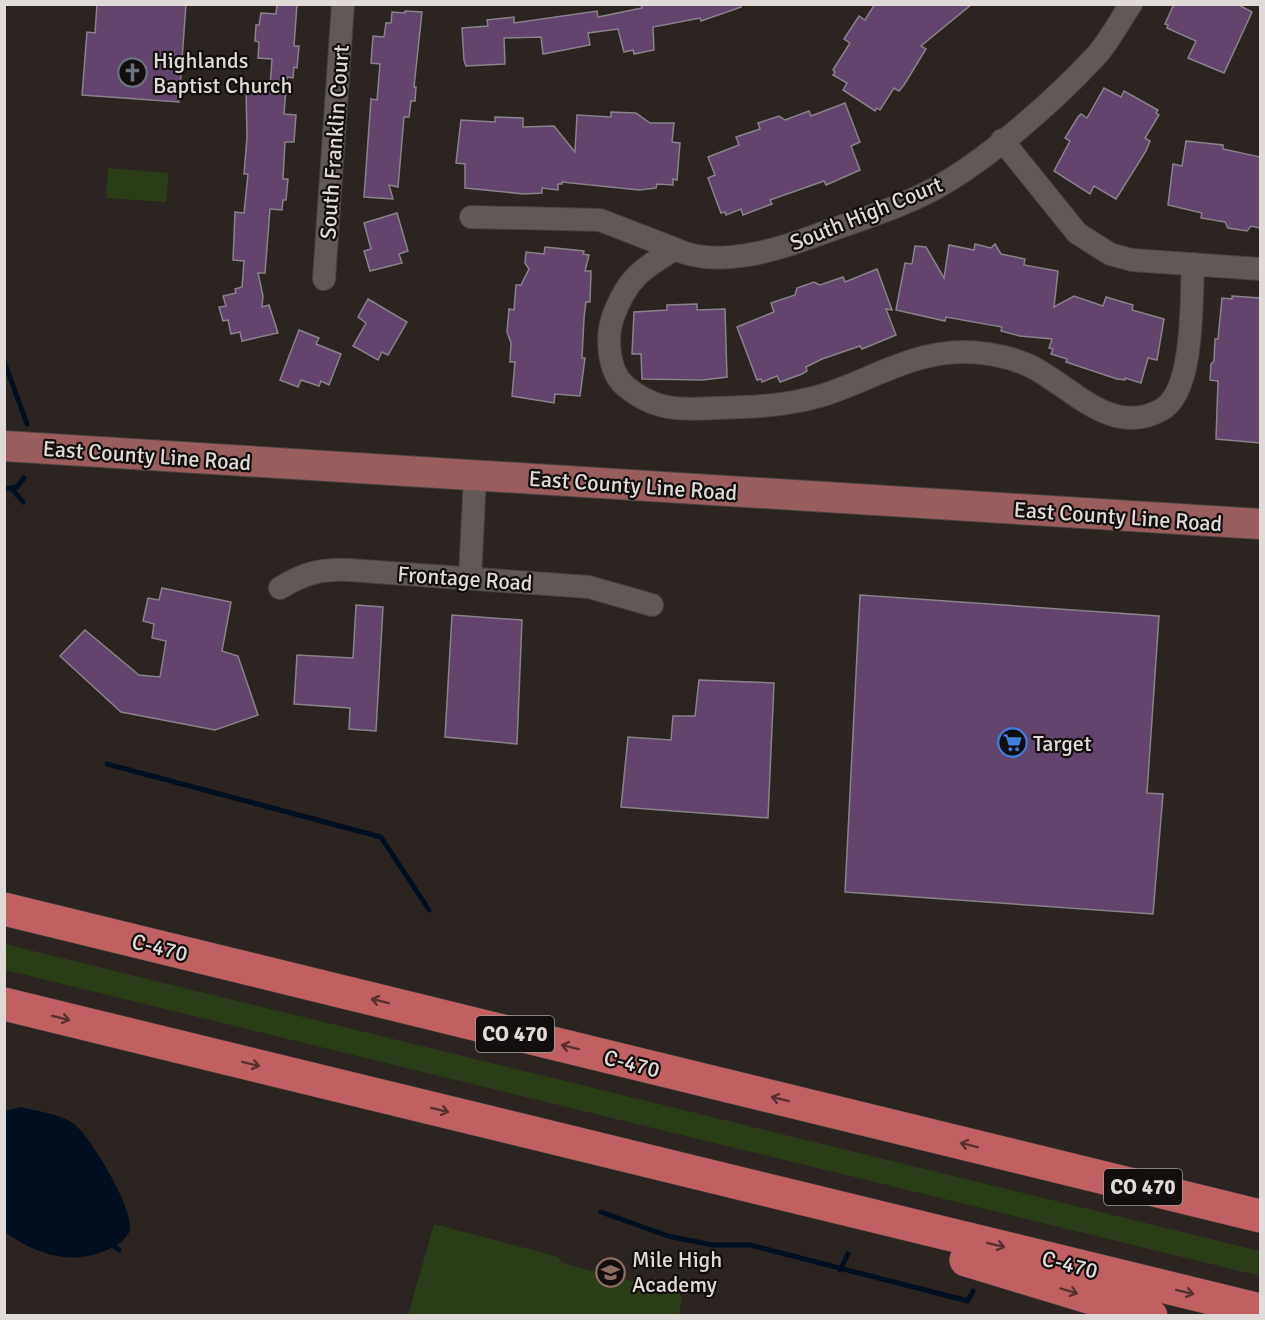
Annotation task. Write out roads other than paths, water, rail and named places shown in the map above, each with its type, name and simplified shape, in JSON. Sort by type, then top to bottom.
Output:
[{"type":"highway","name":"C-470","points":[[4,909],[1260,1216]]},
{"type":"highway","name":"C-470","points":[[4,1004],[1260,1310]]},
{"type":"highway","points":[[612,1152],[659,1175],[852,1225],[1151,1316]]},
{"type":"highway","points":[[1026,1158],[1082,1155],[1260,1198]]},
{"type":"main road","name":"East County Line Road","points":[[4,447],[1260,524]]},
{"type":"street","name":"South Franklin Court","points":[[324,279],[343,4]]},
{"type":"street","name":"South High Court","points":[[471,218],[600,220],[675,249],[702,256],[740,256],[790,245],[933,190],[970,167],[1096,56],[1131,4]]},
{"type":"street","points":[[1002,140],[1077,233],[1110,254],[1121,257],[1260,269]]},
{"type":"street","points":[[675,249],[639,271],[618,303],[610,325],[610,357],[619,380],[634,394],[663,408],[786,405],[860,382],[916,358],[969,353],[994,354],[1028,366],[1103,413],[1128,419],[1147,416],[1164,409],[1177,393],[1185,369],[1193,264]]},
{"type":"street","points":[[470,578],[475,476]]},
{"type":"street","name":"Frontage Road","points":[[280,588],[305,573],[322,569],[589,587],[652,605]]},
{"type":"water","points":[[21,1107],[61,1117],[73,1123],[90,1142],[125,1206],[130,1230],[120,1243],[97,1254],[83,1257],[56,1256],[29,1247],[5,1232],[5,1111]]},
{"type":"waterway","points":[[4,361],[27,424]]},
{"type":"waterway","points":[[4,489],[17,487],[24,478]]},
{"type":"waterway","points":[[12,489],[23,502]]},
{"type":"waterway","points":[[107,764],[381,837],[429,910]]},
{"type":"waterway","points":[[601,1212],[668,1236],[712,1245],[750,1245],[968,1301],[973,1291]]},
{"type":"waterway","points":[[110,1243],[119,1250]]},
{"type":"waterway","points":[[840,1270],[848,1254]]},
{"type":"place","name":"Highlands Baptist Church","points":[[132,73]]},
{"type":"place","name":"Target","points":[[1012,743]]},
{"type":"place","name":"Mile High Academy","points":[[611,1272]]}]
